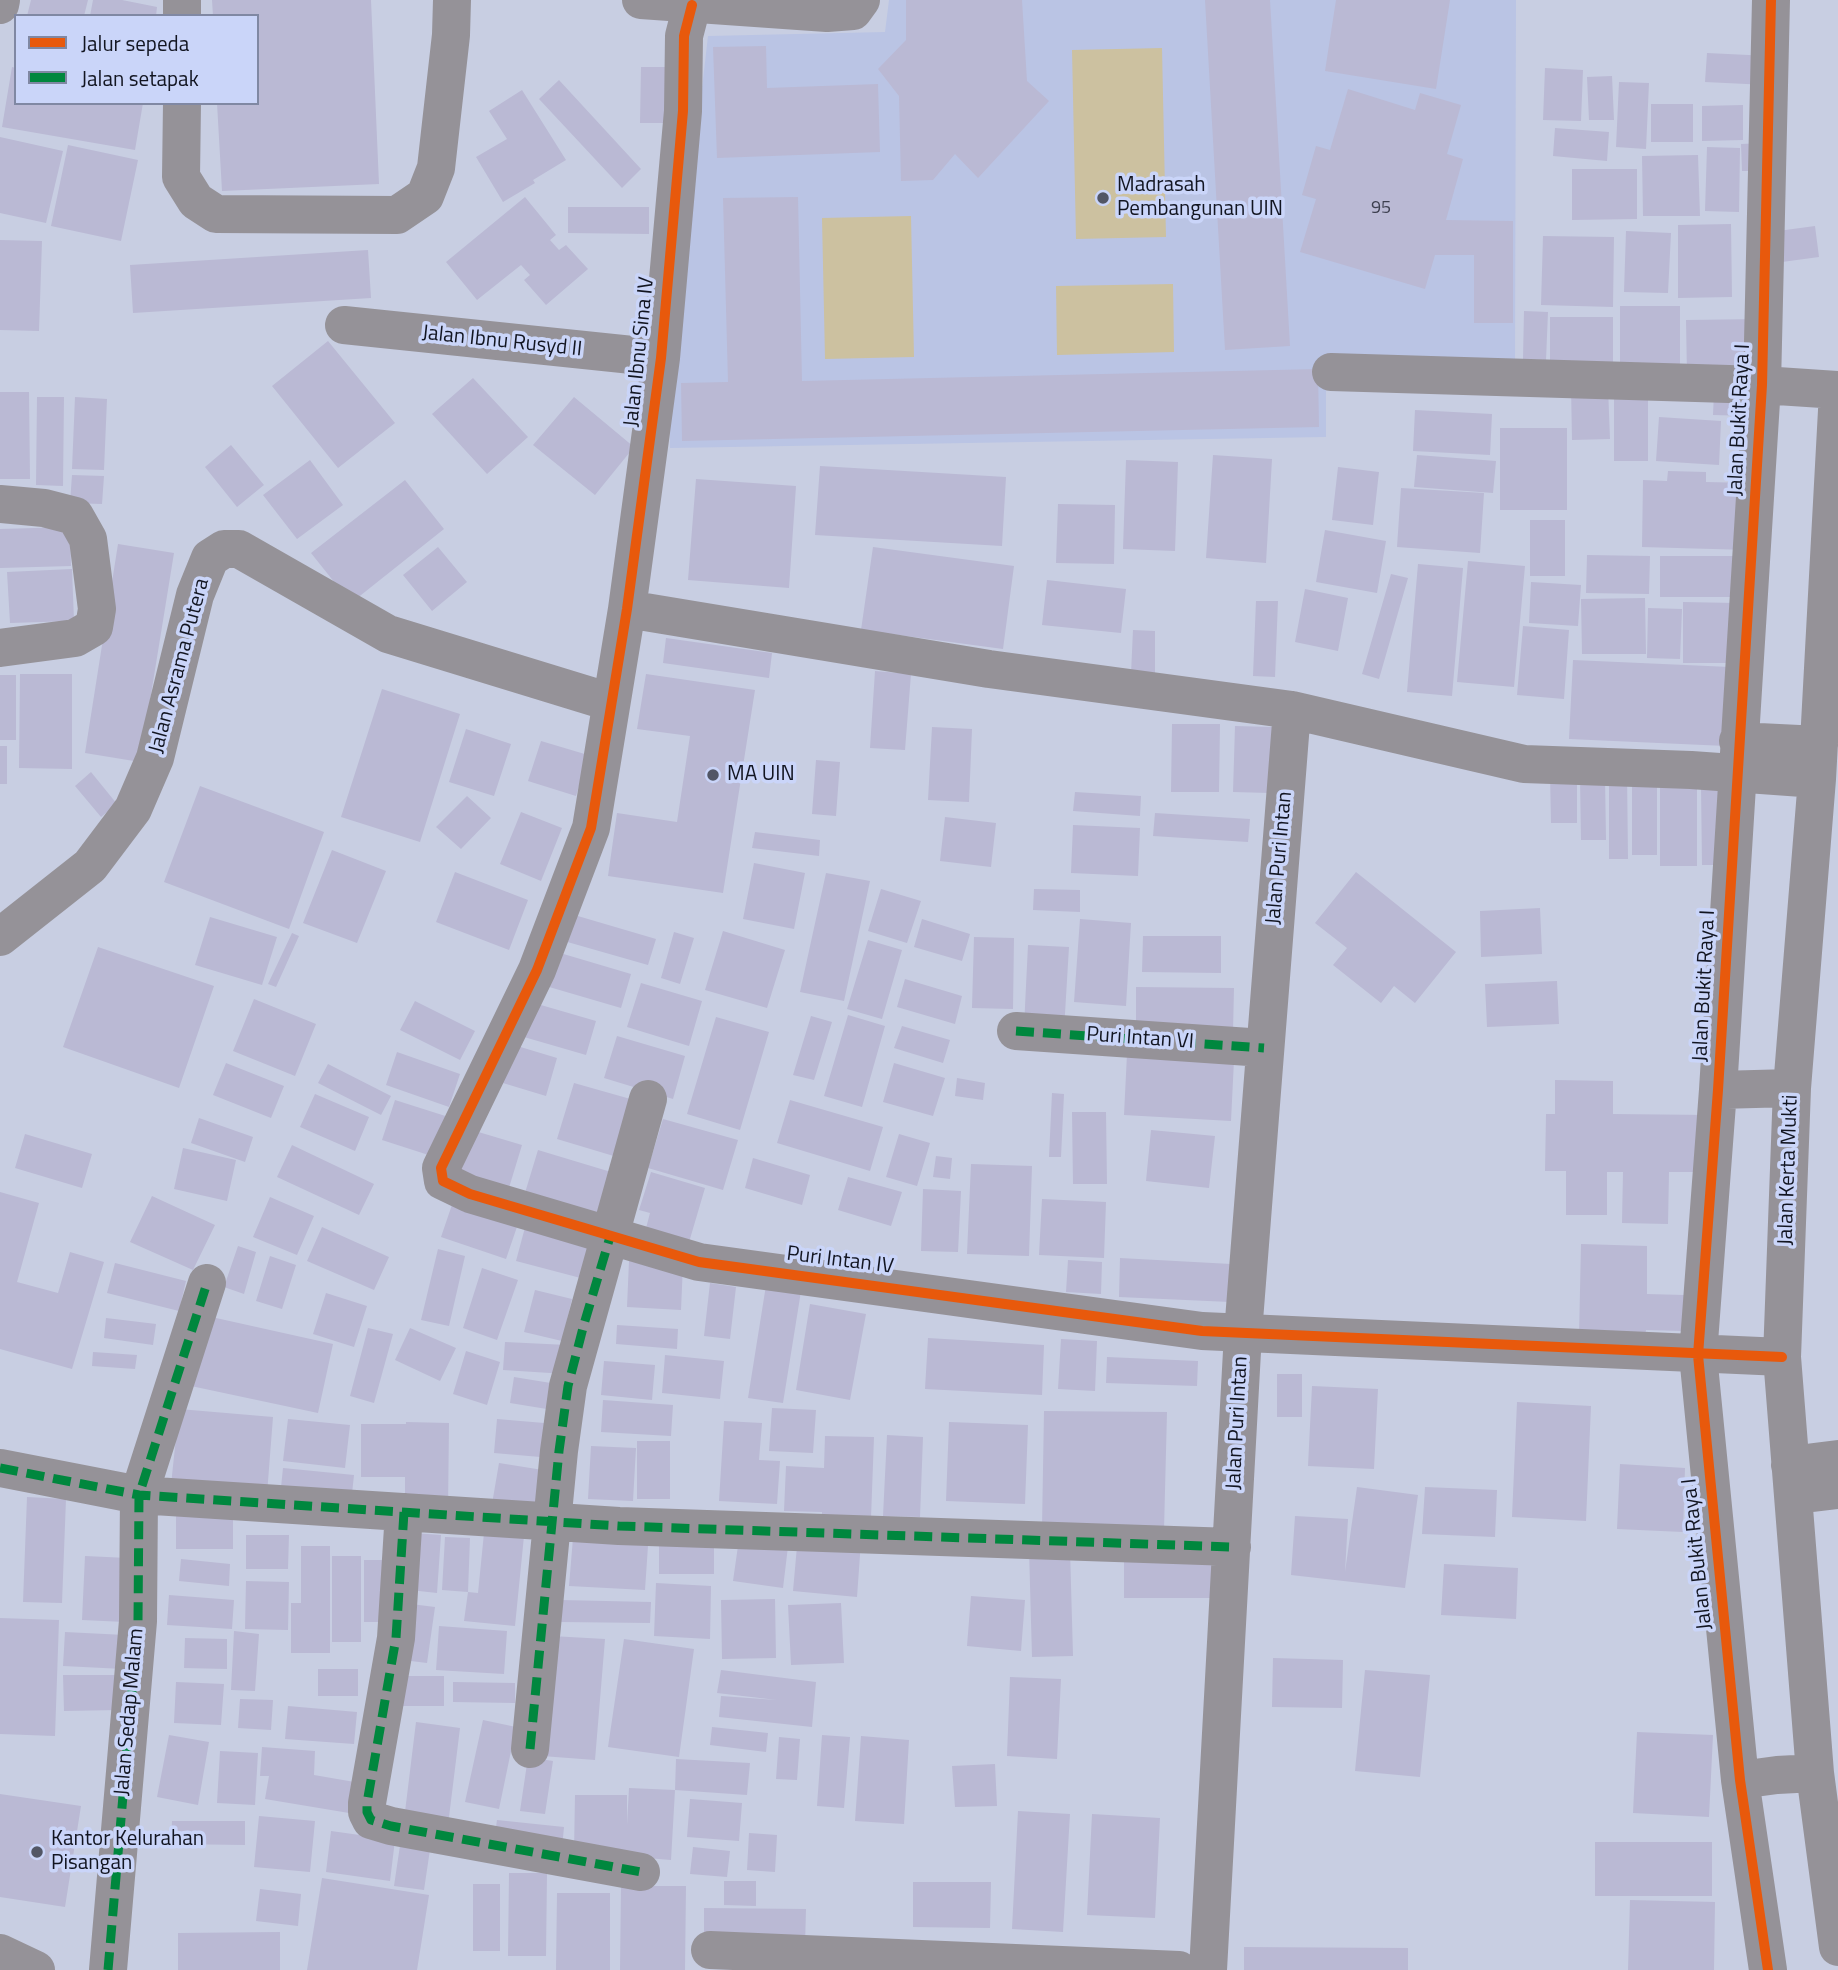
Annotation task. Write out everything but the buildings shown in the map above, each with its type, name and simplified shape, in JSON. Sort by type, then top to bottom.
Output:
[{"type":"street","points":[[0,5],[1,0]]},
{"type":"street","points":[[181,105],[181,177],[196,201],[216,214],[397,215],[425,196],[436,168],[451,35],[452,0]]},
{"type":"street","points":[[641,0],[841,13],[853,11],[860,0]]},
{"type":"street","name":"Jalan Bukit Raya I","points":[[1769,1970],[1740,1780],[1698,1354],[1718,1090],[1737,758],[1807,388],[1771,0]]},
{"type":"street","name":"Jalan Ibnu Sina IV","points":[[443,1181],[441,1168],[537,970],[591,828],[627,609],[661,358],[683,111],[684,36],[694,3]]},
{"type":"street","name":"Jalan Ibnu Rusyd II","points":[[344,325],[661,358]]},
{"type":"street","points":[[1331,372],[1807,388]]},
{"type":"street","name":"Jalan Kerta Mukti","points":[[1807,388],[1818,762],[1792,1087],[1782,1357],[1815,1773],[1838,1947]]},
{"type":"street","points":[[0,504],[44,508],[75,516],[88,539],[96,609],[94,627],[75,638],[0,648]]},
{"type":"street","name":"Jalan Asrama Putera","points":[[0,937],[90,866],[133,809],[155,758],[195,595],[210,558],[224,549],[239,549],[388,634],[610,702]]},
{"type":"street","points":[[627,609],[989,669],[1292,710],[1524,764],[1691,770],[1737,758],[1818,762]]},
{"type":"street","name":"Jalan Puri Intan","points":[[1208,1970],[1243,1333],[1292,710]]},
{"type":"street","name":"Puri Intan VI","points":[[1016,1031],[1264,1048]]},
{"type":"street","points":[[1718,1090],[1792,1087]]},
{"type":"street","points":[[530,1749],[568,1386],[583,1324],[648,1099]]},
{"type":"street","name":"Puri Intan IV","points":[[443,1181],[470,1194],[699,1262],[1202,1331],[1782,1357]]},
{"type":"street","name":"Jalan Sedap Malam","points":[[108,1970],[138,1621],[139,1495],[207,1283]]},
{"type":"street","points":[[1792,1480],[1838,1459]]},
{"type":"street","points":[[0,1468],[139,1495],[619,1526],[1232,1547]]},
{"type":"street","points":[[1792,1480],[1838,1490]]},
{"type":"street","points":[[404,1512],[396,1638],[366,1803],[366,1812],[371,1820],[391,1826],[641,1872]]},
{"type":"street","points":[[1740,1780],[1815,1773]]},
{"type":"street","points":[[710,1950],[1179,1970]]},
{"type":"street","points":[[0,1952],[36,1970]]},
{"type":"shaded area","name":"Madrasah Pembangunan UIN","points":[[889,0],[1516,0],[1515,363],[1326,360],[1326,437],[670,448],[669,376],[708,36],[885,32]]},
{"type":"shaded area","points":[[1162,48],[1166,237],[1076,239],[1072,50]]},
{"type":"shaded area","points":[[911,216],[914,357],[825,359],[822,218]]},
{"type":"shaded area","points":[[1173,284],[1174,352],[1057,355],[1056,286]]},
{"type":"marked path","points":[[1016,1031],[1264,1048]]},
{"type":"marked path","points":[[530,1749],[559,1451],[568,1386],[610,1237]]},
{"type":"marked path","points":[[108,1970],[138,1621],[139,1495],[207,1283]]},
{"type":"marked path","points":[[0,1468],[139,1495],[619,1526],[1232,1547]]},
{"type":"marked path","points":[[404,1512],[396,1638],[367,1803],[371,1820],[391,1826],[641,1872]]},
{"type":"cycle path","points":[[1768,1970],[1740,1780],[1698,1355],[1718,1090],[1762,385],[1771,0]]},
{"type":"cycle path","points":[[692,5],[684,36],[683,111],[661,358],[627,609],[591,828],[537,970],[441,1168],[443,1181],[470,1194],[699,1262],[1202,1331],[1782,1357]]},
{"type":"place","name":"Madrasah Pembangunan UIN","points":[[1103,198]]},
{"type":"place","name":"MA UIN","points":[[713,775]]},
{"type":"place","name":"Kantor Kelurahan Pisangan","points":[[37,1852]]}]
